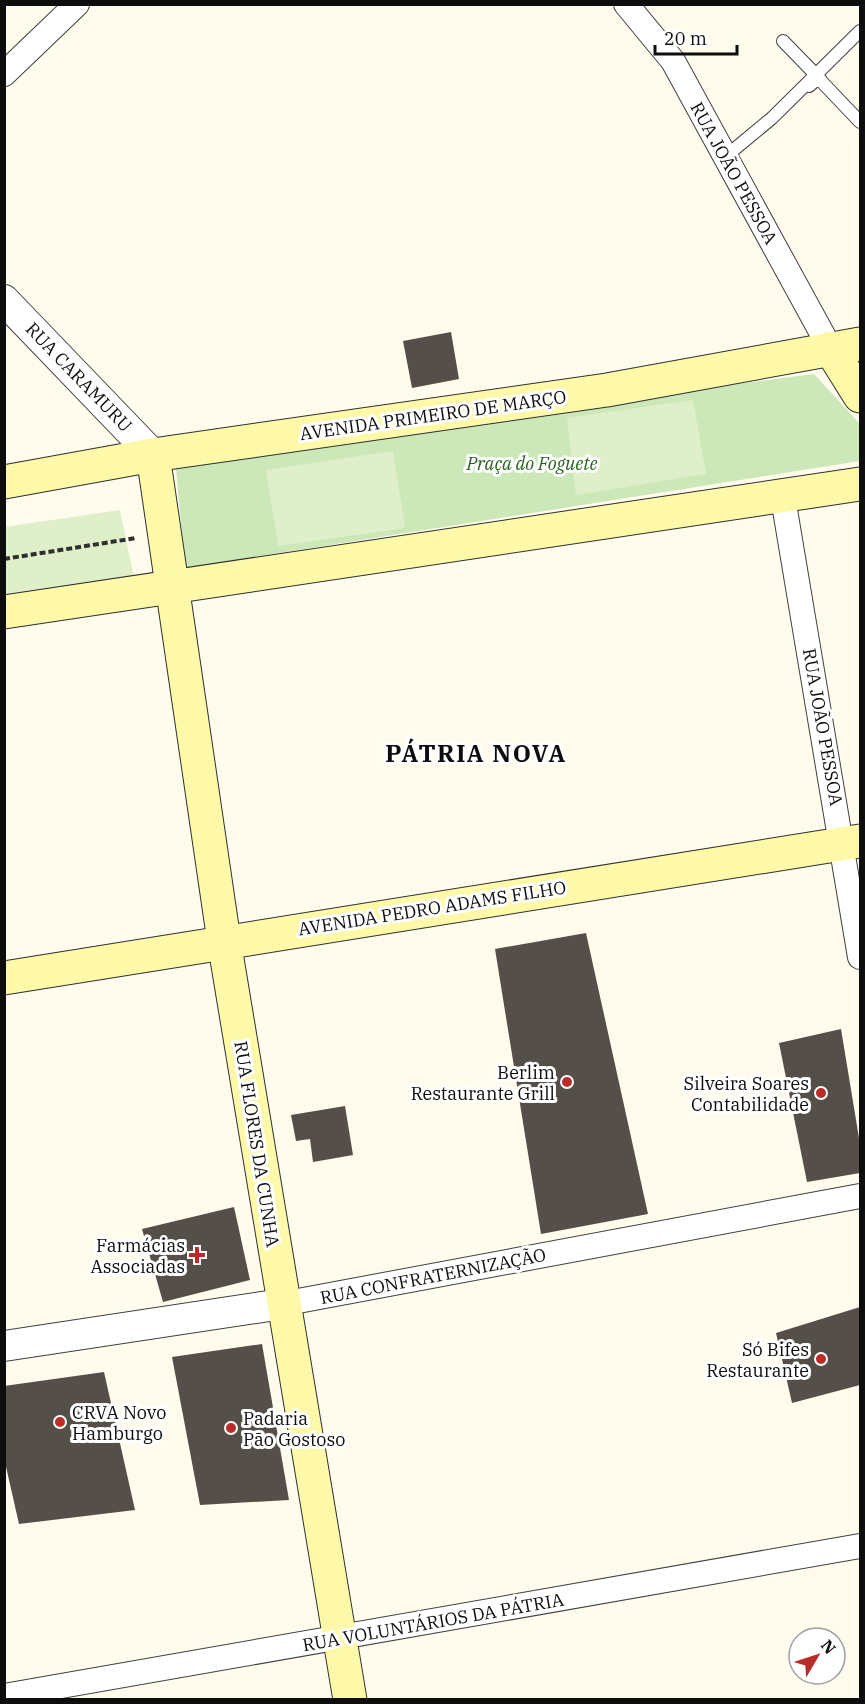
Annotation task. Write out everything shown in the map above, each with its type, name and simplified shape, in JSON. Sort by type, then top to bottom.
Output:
[{"type":"main road","points":[[845,346],[861,396]]},
{"type":"main road","name":"AVENIDA PRIMEIRO DE MARÇO","points":[[4,482],[153,455],[607,390],[845,346]]},
{"type":"main road","name":"RUA FLORES DA CUNHA","points":[[153,455],[224,941],[282,1304],[350,1700]]},
{"type":"main road","points":[[4,612],[783,498],[861,484]]},
{"type":"main road","name":"AVENIDA PEDRO ADAMS FILHO","points":[[4,978],[224,941],[852,843]]},
{"type":"street","points":[[4,74],[77,4]]},
{"type":"street","name":"RUA JOÃO PESSOA","points":[[626,4],[673,61],[725,157],[845,346]]},
{"type":"street","name":"RUA CARAMURU","points":[[4,300],[153,455]]},
{"type":"street","name":"RUA JOÃO PESSOA","points":[[783,498],[852,843],[861,957]]},
{"type":"street","name":"RUA CONFRATERNIZAÇÃO","points":[[4,1346],[282,1304],[861,1196]]},
{"type":"street","name":"RUA VOLUNTÁRIOS DA PÁTRIA","points":[[4,1696],[861,1546]]},
{"type":"lane","points":[[725,157],[819,78],[857,35]]},
{"type":"lane","points":[[783,40],[857,119]]},
{"type":"path","points":[[4,559],[164,533]]},
{"type":"green space","name":"Praça do Foguete","points":[[814,374],[860,424],[860,461],[185,568],[176,469],[602,402]]},
{"type":"green space","points":[[693,400],[706,474],[576,495],[567,418]]},
{"type":"green space","points":[[393,451],[405,528],[278,546],[266,470]]},
{"type":"green space","points":[[120,510],[135,583],[5,602],[4,527]]},
{"type":"building","points":[[451,332],[459,379],[412,388],[403,341]]},
{"type":"building","name":"Berlim Restaurante Grill","points":[[586,933],[648,1214],[541,1234],[495,949]]},
{"type":"building","name":"Silveira Soares Contabilidade","points":[[841,1029],[860,1144],[860,1173],[807,1182],[779,1043]]},
{"type":"building","points":[[345,1106],[353,1155],[313,1162],[310,1139],[296,1141],[291,1115]]},
{"type":"building","name":"Farmácias Associadas","points":[[234,1207],[250,1280],[163,1302],[142,1229]]},
{"type":"building","name":"Só Bifes Restaurante","points":[[860,1307],[860,1385],[792,1403],[776,1333]]},
{"type":"building","name":"Padaria Pão Gostoso","points":[[262,1344],[289,1500],[200,1505],[172,1357]]},
{"type":"building","name":"CRVA Novo Hamburgo","points":[[104,1372],[135,1510],[19,1524],[4,1458],[4,1386]]},
{"type":"place","name":"Berlim Restaurante Grill","points":[[567,1082]]},
{"type":"place","name":"Silveira Soares Contabilidade","points":[[821,1093]]},
{"type":"place","name":"Farmácias Associadas","points":[[197,1255]]},
{"type":"place","name":"Só Bifes Restaurante","points":[[821,1359]]},
{"type":"place","name":"CRVA Novo Hamburgo","points":[[60,1422]]},
{"type":"place","name":"Padaria Pão Gostoso","points":[[231,1428]]},
{"type":"district","name":"PÁTRIA NOVA","points":[[476,753]]}]
